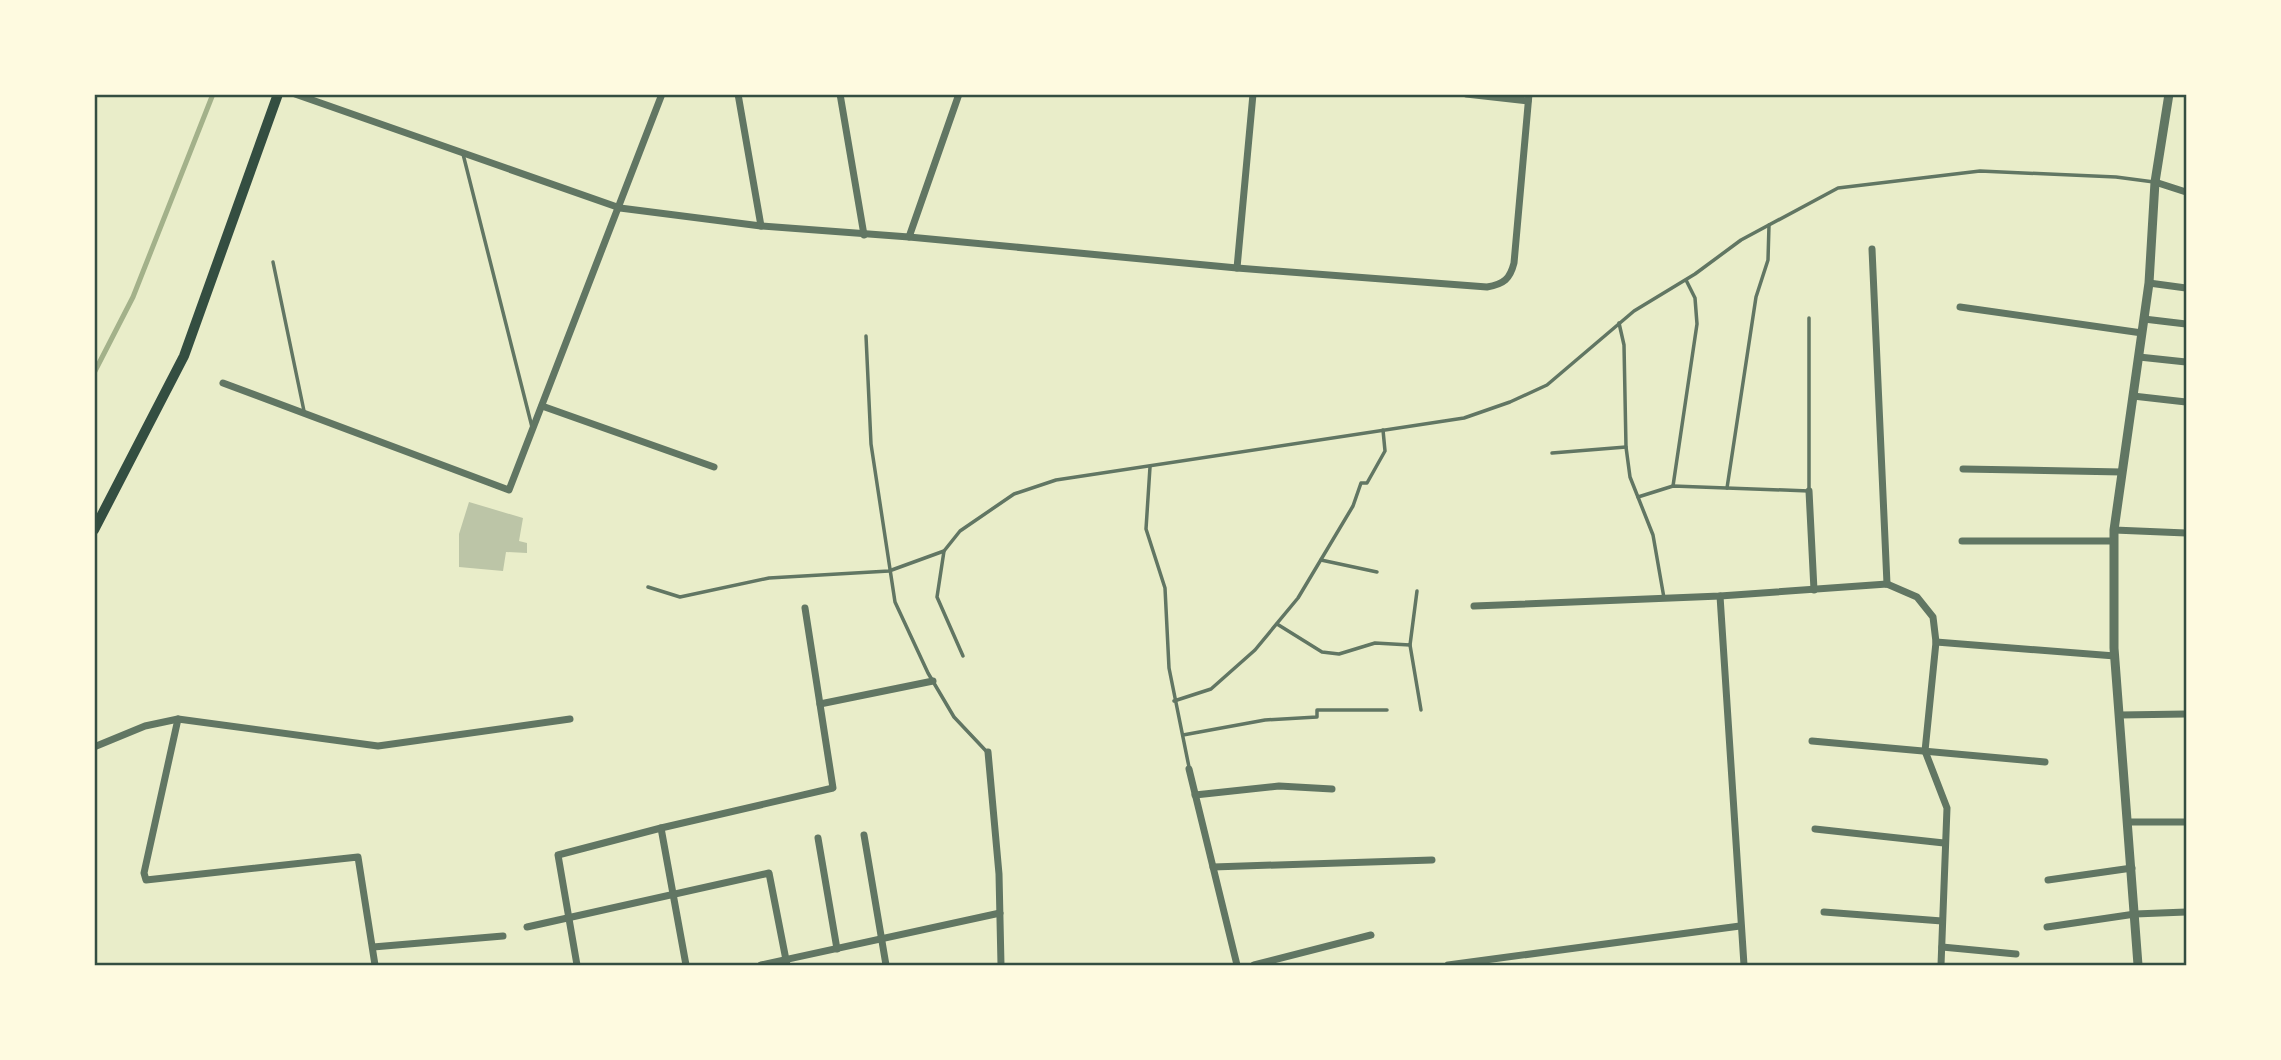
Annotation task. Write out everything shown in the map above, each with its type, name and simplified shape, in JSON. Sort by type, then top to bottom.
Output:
[{"type":"main road","points":[[94,530],[184,356],[278,94]]},
{"type":"street","points":[[295,94],[620,208],[761,226],[1237,268],[1499,285],[1510,277],[1514,263],[1529,98],[1466,94]]},
{"type":"street","points":[[223,383],[303,411],[505,490],[511,487],[663,94]]},
{"type":"street","points":[[738,94],[761,226]]},
{"type":"street","points":[[840,94],[864,234]]},
{"type":"street","points":[[952,94],[955,107]]},
{"type":"street","points":[[909,237],[959,94]]},
{"type":"street","points":[[1237,268],[1253,94]]},
{"type":"street","points":[[2138,965],[2115,656],[2114,530],[2143,332],[2155,182],[2169,94]]},
{"type":"street","points":[[2155,182],[2186,192]]},
{"type":"street","points":[[1872,249],[1887,584]]},
{"type":"street","points":[[2149,283],[2186,288]]},
{"type":"street","points":[[1960,307],[2143,332]]},
{"type":"street","points":[[2144,319],[2186,324]]},
{"type":"street","points":[[2139,357],[2186,362]]},
{"type":"street","points":[[2133,396],[2186,402]]},
{"type":"street","points":[[542,406],[714,467]]},
{"type":"street","points":[[1964,469],[2122,472]]},
{"type":"street","points":[[1809,491],[1814,590]]},
{"type":"street","points":[[2114,530],[2186,533]]},
{"type":"street","points":[[1962,541],[2114,541]]},
{"type":"street","points":[[1474,606],[1665,599],[1887,584],[1917,597],[1933,617],[1936,642],[1925,751],[1947,808],[1941,965]]},
{"type":"street","points":[[1720,596],[1744,965]]},
{"type":"street","points":[[577,965],[558,855],[833,788],[805,608]]},
{"type":"street","points":[[1936,642],[2115,656]]},
{"type":"street","points":[[820,704],[933,681]]},
{"type":"street","points":[[2120,715],[2186,714]]},
{"type":"street","points":[[178,719],[144,873],[146,880],[358,857],[375,965]]},
{"type":"street","points":[[94,747],[145,726],[178,719],[379,746],[570,719]]},
{"type":"street","points":[[1812,741],[2045,762]]},
{"type":"street","points":[[988,752],[999,874],[1001,965]]},
{"type":"street","points":[[1189,769],[1237,965]]},
{"type":"street","points":[[1195,796],[1279,786],[1332,789]]},
{"type":"street","points":[[2129,822],[2186,822]]},
{"type":"street","points":[[661,828],[671,896],[687,965]]},
{"type":"street","points":[[1815,829],[1944,843]]},
{"type":"street","points":[[864,835],[886,965]]},
{"type":"street","points":[[818,838],[838,949]]},
{"type":"street","points":[[1213,867],[1432,860]]},
{"type":"street","points":[[2048,880],[2132,868]]},
{"type":"street","points":[[527,927],[769,873],[786,963]]},
{"type":"street","points":[[1824,912],[1942,921]]},
{"type":"street","points":[[2047,927],[2135,914],[2186,912]]},
{"type":"street","points":[[761,965],[786,963],[1000,913]]},
{"type":"street","points":[[1448,965],[1740,926]]},
{"type":"street","points":[[1254,965],[1371,935]]},
{"type":"street","points":[[373,947],[503,936]]},
{"type":"street","points":[[1942,947],[2017,954]]},
{"type":"lane","points":[[463,154],[533,429]]},
{"type":"lane","points":[[963,656],[937,597],[944,551],[960,531],[1014,494],[1056,480],[1464,418],[1510,402],[1548,385],[1619,323],[1686,280],[1741,240],[1838,188],[1980,172],[2116,177],[2155,182]]},
{"type":"lane","points":[[1727,488],[1756,297],[1768,260],[1769,225]]},
{"type":"lane","points":[[272,262],[303,411]]},
{"type":"lane","points":[[1673,486],[1697,324],[1695,298],[1686,280]]},
{"type":"lane","points":[[1637,497],[1673,486],[1809,491],[1810,318]]},
{"type":"lane","points":[[1619,323],[1630,477],[1653,535],[1665,599]]},
{"type":"lane","points":[[866,336],[869,420],[895,602],[933,681],[954,717],[988,752]]},
{"type":"lane","points":[[1174,701],[1211,689],[1255,650],[1298,598],[1353,506],[1361,483],[1367,483],[1385,451],[1382,430]]},
{"type":"lane","points":[[1552,453],[1626,447]]},
{"type":"lane","points":[[1150,467],[1146,529],[1165,589],[1169,668],[1189,769]]},
{"type":"lane","points":[[648,587],[680,597],[769,578],[889,571],[944,551]]},
{"type":"lane","points":[[1321,561],[1377,572]]},
{"type":"lane","points":[[1417,591],[1410,645],[1420,710]]},
{"type":"lane","points":[[1277,624],[1322,652],[1339,654],[1375,643],[1410,645]]},
{"type":"lane","points":[[1183,735],[1265,720],[1317,717],[1317,710],[1387,710]]},
{"type":"building","points":[[469,502],[523,518],[519,541],[527,543],[527,553],[506,552],[503,571],[459,567],[459,534]]},
{"type":"waterway","points":[[94,373],[133,297],[213,94]]}]
